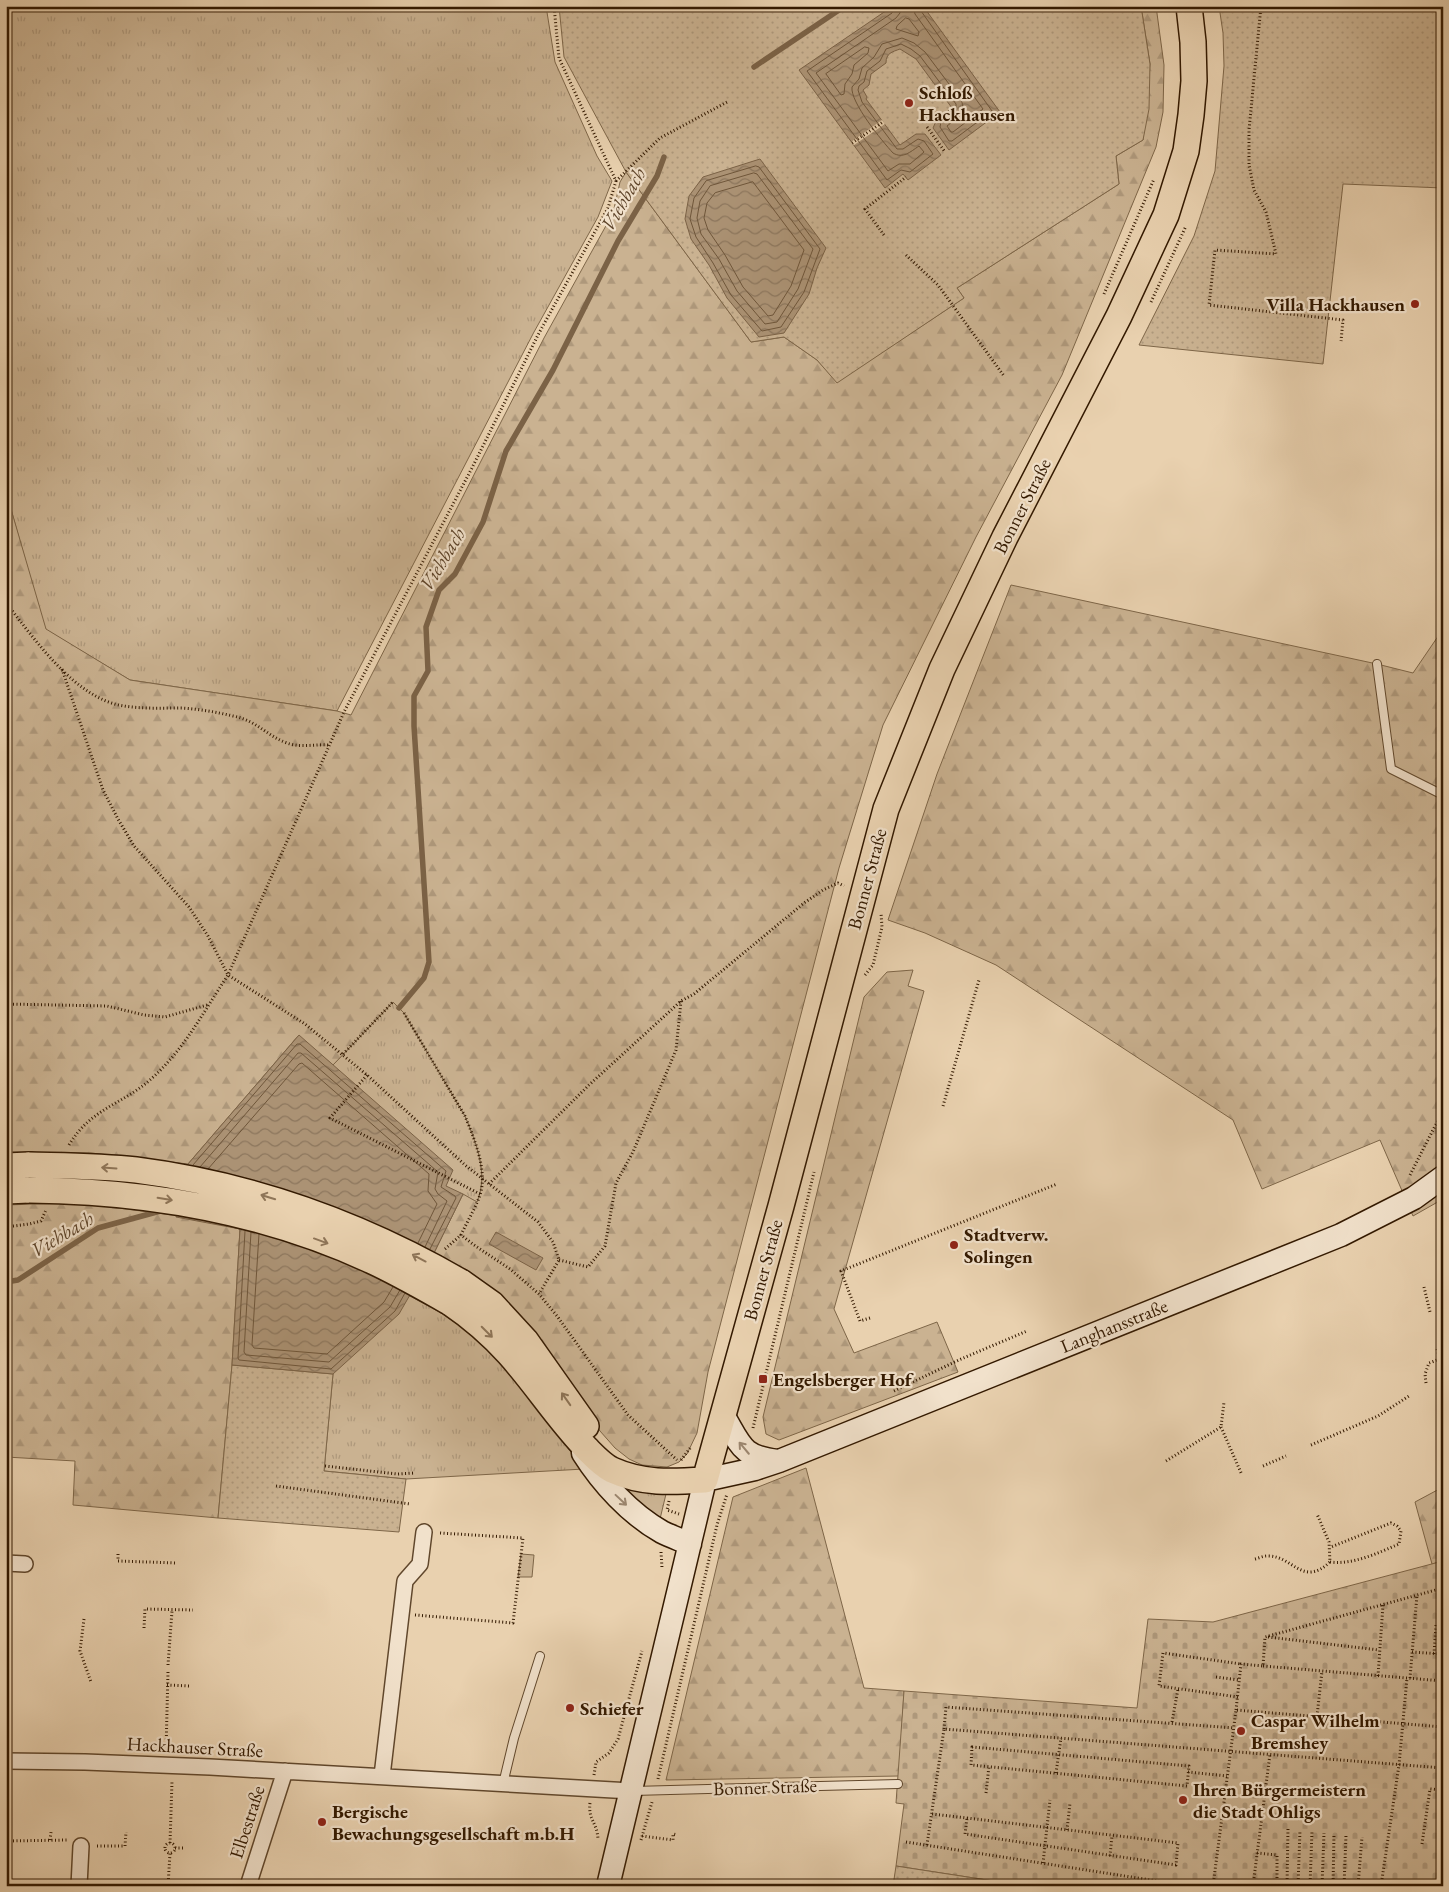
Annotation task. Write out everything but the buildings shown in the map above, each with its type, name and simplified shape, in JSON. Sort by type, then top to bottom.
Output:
[{"type":"main road","name":"Bonner Straße","points":[[705,1480],[838,995],[886,809],[942,669],[1005,537],[1119,316],[1166,215],[1186,151],[1191,115],[1194,81],[1189,6]]},
{"type":"main road","points":[[18,1166],[135,1170],[186,1178],[262,1195],[300,1207],[394,1245],[455,1292],[476,1321],[509,1354],[571,1433],[610,1469],[630,1477],[662,1482],[705,1480]]},
{"type":"main road","points":[[27,1195],[84,1190],[165,1199],[218,1210],[257,1220],[328,1243],[371,1261],[492,1304],[526,1341],[592,1434],[630,1477]]},
{"type":"street","name":"Langhansstraße","points":[[705,1480],[779,1462],[1341,1234],[1414,1198],[1443,1177]]},
{"type":"street","points":[[723,1415],[744,1450],[761,1460],[779,1462]]},
{"type":"street","points":[[571,1433],[592,1467],[611,1490],[661,1532],[690,1544]]},
{"type":"street","name":"Bonner Straße","points":[[608,1886],[705,1480]]},
{"type":"street","points":[[382,1776],[405,1581],[420,1564],[424,1532]]},
{"type":"street","points":[[6,1563],[25,1564]]},
{"type":"street","name":"Hackhauser Straße","points":[[6,1761],[85,1762],[285,1771],[631,1791]]},
{"type":"street","name":"Elbestraße","points":[[248,1886],[285,1771]]},
{"type":"street","points":[[79,1886],[81,1846]]},
{"type":"lane","points":[[1377,664],[1391,769],[1443,795]]},
{"type":"lane","points":[[503,1784],[514,1738],[540,1656]]},
{"type":"lane","name":"Bonner Straße","points":[[631,1791],[898,1784]]},
{"type":"path","points":[[554,6],[559,58],[616,181]]},
{"type":"path","points":[[1261,6],[1249,130],[1249,166],[1254,190],[1266,212],[1276,254],[1215,250],[1209,305],[1343,320],[1341,341]]},
{"type":"path","points":[[67,1148],[88,1120],[138,1089],[162,1069],[188,1039],[228,975],[328,745],[473,466],[539,333],[608,208],[616,181],[660,138],[729,101]]},
{"type":"path","points":[[852,144],[883,122]]},
{"type":"path","points":[[927,127],[945,152]]},
{"type":"path","points":[[884,235],[864,209],[906,177]]},
{"type":"path","points":[[1150,304],[1184,234],[1188,217]]},
{"type":"path","points":[[906,255],[938,285],[1004,376]]},
{"type":"path","points":[[6,603],[40,646],[62,669],[90,692],[110,702],[122,706],[156,709],[193,709],[219,713],[248,719],[286,743],[297,746],[328,745]]},
{"type":"path","points":[[62,669],[104,790],[118,819],[134,846],[189,907],[208,936],[228,975],[305,1024],[343,1054],[482,1178],[538,1222],[553,1242],[559,1260],[539,1294]]},
{"type":"path","points":[[489,1184],[589,1085],[681,1001],[694,994],[804,903],[823,890],[838,883]]},
{"type":"path","points":[[861,980],[873,965],[882,926],[881,907]]},
{"type":"path","points":[[943,1106],[979,980]]},
{"type":"path","points":[[559,1260],[588,1267],[605,1246],[616,1183],[633,1152],[676,1050],[681,1001]]},
{"type":"path","points":[[343,1054],[393,1002]]},
{"type":"path","points":[[6,1004],[107,1006],[144,1016],[165,1017],[208,1005]]},
{"type":"path","points":[[404,1013],[465,1116],[479,1158],[482,1178],[480,1194],[461,1235],[444,1250]]},
{"type":"path","points":[[367,1075],[330,1118],[480,1194]]},
{"type":"path","points":[[1423,1150],[1443,1114]]},
{"type":"path","points":[[752,1432],[814,1171]]},
{"type":"path","points":[[870,1318],[860,1321],[841,1271],[1056,1184]]},
{"type":"path","points":[[6,1226],[29,1224],[41,1221],[44,1218],[27,1195]]},
{"type":"path","points":[[461,1235],[510,1269],[539,1294],[628,1415],[679,1462]]},
{"type":"path","points":[[1424,1287],[1430,1312]]},
{"type":"path","points":[[961,1359],[1027,1330]]},
{"type":"path","points":[[1426,1383],[1424,1374],[1429,1363],[1440,1360],[1437,1349]]},
{"type":"path","points":[[1312,1446],[1378,1416],[1409,1396]]},
{"type":"path","points":[[1224,1402],[1221,1427],[1242,1475]]},
{"type":"path","points":[[1166,1461],[1221,1427]]},
{"type":"path","points":[[1262,1466],[1286,1456]]},
{"type":"path","points":[[325,1466],[396,1474],[415,1473]]},
{"type":"path","points":[[640,1846],[655,1790],[717,1525],[734,1474]]},
{"type":"path","points":[[276,1486],[410,1504]]},
{"type":"path","points":[[1316,1514],[1331,1546],[1330,1562]]},
{"type":"path","points":[[1255,1559],[1268,1556],[1280,1559],[1304,1572],[1318,1571],[1330,1562],[1344,1563],[1399,1544],[1401,1531],[1397,1526],[1390,1524],[1331,1546]]},
{"type":"path","points":[[402,1614],[513,1622],[523,1538],[424,1532]]},
{"type":"path","points":[[661,1532],[659,1538],[663,1572]]},
{"type":"path","points":[[118,1554],[118,1562],[176,1563]]},
{"type":"path","points":[[1265,1636],[1443,1588]]},
{"type":"path","points":[[1381,1886],[1399,1765],[1417,1595]]},
{"type":"path","points":[[1378,1676],[1382,1605]]},
{"type":"path","points":[[144,1628],[145,1609],[193,1610]]},
{"type":"path","points":[[168,1665],[172,1611]]},
{"type":"path","points":[[84,1619],[80,1652],[91,1682]]},
{"type":"path","points":[[1434,1654],[1436,1625],[1443,1625]]},
{"type":"path","points":[[1265,1636],[1379,1650]]},
{"type":"path","points":[[1263,1666],[1265,1636]]},
{"type":"path","points":[[596,1762],[609,1753],[618,1739],[643,1646]]},
{"type":"path","points":[[1238,1697],[1160,1686],[1163,1653],[1241,1664],[1442,1681],[1443,1655],[1412,1652]]},
{"type":"path","points":[[1213,1886],[1241,1664]]},
{"type":"path","points":[[1317,1716],[1322,1671]]},
{"type":"path","points":[[166,1739],[168,1672]]},
{"type":"path","points":[[1216,1677],[1239,1680]]},
{"type":"path","points":[[168,1685],[190,1686]]},
{"type":"path","points":[[1172,1722],[1178,1689]]},
{"type":"path","points":[[927,1845],[946,1707],[1234,1728]]},
{"type":"path","points":[[1236,1710],[1443,1727]]},
{"type":"path","points":[[944,1729],[1443,1768]]},
{"type":"path","points":[[1056,1773],[1061,1738]]},
{"type":"path","points":[[972,1747],[1189,1766],[1187,1786],[989,1766],[971,1765],[972,1747]]},
{"type":"path","points":[[1254,1878],[1270,1754]]},
{"type":"path","points":[[172,1766],[170,1843],[175,1848],[182,1848]]},
{"type":"path","points":[[986,1793],[989,1766]]},
{"type":"path","points":[[1188,1772],[1227,1776]]},
{"type":"path","points":[[1422,1844],[1430,1789],[1443,1790]]},
{"type":"path","points":[[1043,1863],[1050,1800]]},
{"type":"path","points":[[1067,1830],[1070,1803]]},
{"type":"path","points":[[589,1814],[596,1827],[598,1840]]},
{"type":"path","points":[[932,1814],[967,1818],[1047,1828],[1178,1843],[1176,1865],[965,1834],[967,1818]]},
{"type":"path","points":[[1287,1886],[1288,1828]]},
{"type":"path","points":[[1298,1886],[1300,1830]]},
{"type":"path","points":[[1310,1886],[1312,1831]]},
{"type":"path","points":[[6,1841],[50,1840],[51,1832]]},
{"type":"path","points":[[81,1846],[125,1846],[126,1832]]},
{"type":"path","points":[[1322,1886],[1324,1833]]},
{"type":"path","points":[[642,1836],[673,1840],[673,1834],[677,1835]]},
{"type":"path","points":[[1333,1886],[1334,1834]]},
{"type":"path","points":[[1110,1856],[1112,1835]]},
{"type":"path","points":[[1344,1886],[1346,1835]]},
{"type":"path","points":[[1358,1886],[1362,1837]]},
{"type":"path","points":[[906,1842],[1189,1886]]},
{"type":"path","points":[[170,1843],[165,1848],[166,1852],[170,1854]]},
{"type":"path","points":[[168,1886],[170,1854],[173,1853],[175,1848]]},
{"type":"path","points":[[1257,1853],[1277,1856],[1277,1886]]},
{"type":"green space","points":[[6,6],[546,6],[555,62],[597,156],[612,181],[598,217],[534,332],[337,711],[130,680],[45,629],[6,492]]},
{"type":"green space","points":[[559,6],[1141,6],[1150,64],[1149,109],[1143,140],[1116,156],[1119,184],[957,288],[964,298],[837,383],[817,360],[784,337],[751,342],[626,172],[564,57]]},
{"type":"green space","points":[[1141,6],[1156,6],[1164,65],[1163,112],[1156,147],[1062,375],[976,537],[883,725],[839,868],[708,1372],[697,1433],[687,1454],[679,1462],[667,1467],[642,1465],[629,1459],[615,1448],[600,1431],[549,1356],[476,1280],[434,1253],[463,1194],[477,1202],[482,1180],[480,1158],[465,1116],[404,1013],[393,1002],[333,1065],[298,1036],[188,1164],[91,1153],[6,1152],[6,492],[46,629],[130,680],[337,711],[351,715],[544,338],[613,213],[620,182],[626,172],[751,342],[784,337],[817,360],[837,382],[964,298],[957,288],[1119,184],[1116,156],[1143,140],[1150,64]]},
{"type":"green space","points":[[1219,6],[1443,6],[1443,188],[1343,184],[1323,364],[1139,345],[1194,236],[1215,171],[1224,66],[1223,33]]},
{"type":"green space","points":[[1011,585],[1413,673],[1443,629],[1443,1199],[1413,1216],[1380,1140],[1262,1189],[1233,1120],[996,965],[925,933],[888,920],[937,774]]},
{"type":"green space","points":[[913,970],[908,986],[924,991],[834,1309],[854,1353],[937,1322],[958,1372],[779,1440],[766,1434],[763,1417],[864,997],[887,972]]},
{"type":"green space","points":[[393,1002],[404,1013],[465,1116],[480,1159],[482,1181],[477,1202],[463,1195],[434,1253],[299,1035],[333,1065]]},
{"type":"green space","points":[[65,1203],[196,1218],[240,1229],[232,1365],[218,1518],[73,1505],[75,1461],[6,1457],[6,1205]]},
{"type":"green space","points":[[410,1296],[441,1313],[473,1335],[502,1364],[584,1469],[406,1479],[324,1471],[333,1374],[232,1365]]},
{"type":"green space","points":[[232,1365],[333,1374],[324,1471],[406,1479],[399,1532],[218,1518]]},
{"type":"green space","points":[[806,1468],[864,1688],[904,1691],[899,1776],[666,1780],[733,1497]]},
{"type":"green space","points":[[613,1481],[666,1494],[660,1519]]},
{"type":"green space","points":[[1443,1487],[1443,1561],[1432,1564],[1415,1502]]},
{"type":"green space","points":[[521,1554],[534,1555],[532,1577],[518,1577]]},
{"type":"green space","points":[[1443,1561],[1443,1886],[1026,1886],[896,1866],[904,1804],[896,1803],[904,1691],[1137,1708],[1148,1619],[1213,1622]]},
{"type":"green space","points":[[896,1866],[1026,1886],[893,1886]]},
{"type":"water","points":[[893,6],[923,6],[1000,112],[949,150],[933,128],[937,119],[952,108],[916,59],[900,49],[890,53],[886,63],[871,74],[869,85],[863,90],[867,97],[866,99],[900,145],[916,134],[925,134],[941,155],[908,180],[903,174],[885,188],[799,70]]},
{"type":"water","points":[[760,159],[826,248],[817,268],[809,294],[784,333],[759,337],[727,298],[709,265],[691,239],[685,219],[689,196],[703,177]]},
{"type":"water","points":[[299,1035],[453,1170],[446,1186],[463,1194],[434,1253],[399,1314],[333,1374],[232,1365],[240,1229],[176,1217],[188,1164]]},
{"type":"water","points":[[496,1232],[543,1258],[536,1270],[489,1244]]},
{"type":"pier","points":[[882,120],[885,124],[854,145],[851,142]]},
{"type":"waterway","name":"Viehbach","points":[[754,67],[845,6]]},
{"type":"waterway","name":"Viehbach","points":[[399,1008],[424,978],[429,962],[414,726],[414,696],[428,671],[426,627],[439,590],[455,574],[483,522],[506,451],[553,370],[618,241],[657,176],[664,157]]},
{"type":"waterway","name":"Viehbach","points":[[6,1282],[18,1280],[98,1228],[164,1210]]},
{"type":"place","name":"Schloß Hackhausen","points":[[909,103]]},
{"type":"place","name":"Villa Hackhausen","points":[[1415,304]]},
{"type":"place","name":"Stadtverw. Solingen","points":[[954,1245]]},
{"type":"place","name":"Engelsberger Hof","points":[[763,1379]]},
{"type":"place","name":"Schiefer","points":[[570,1708]]},
{"type":"place","name":"Caspar Wilhelm Bremshey","points":[[1241,1731]]},
{"type":"place","name":"Ihren Bürgermeistern die Stadt Ohligs","points":[[1183,1800]]},
{"type":"place","name":"Bergische Bewachungsgesellschaft m.b.H","points":[[322,1822]]}]
